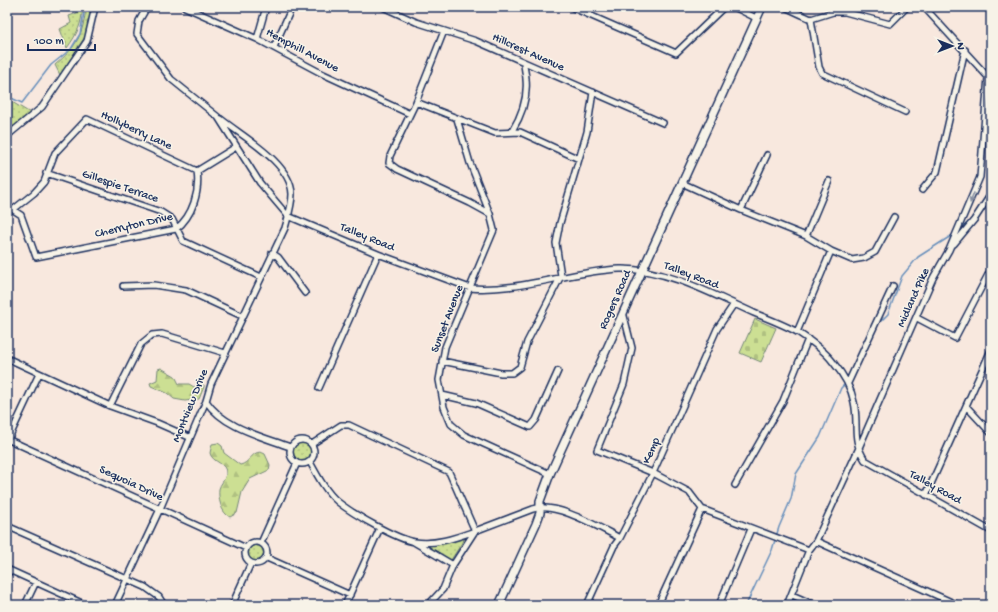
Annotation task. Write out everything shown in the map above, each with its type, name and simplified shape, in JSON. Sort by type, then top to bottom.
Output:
[{"type":"street","points":[[7,136],[42,107],[87,42],[95,7]]},
{"type":"street","name":"Talley Road","points":[[147,7],[138,21],[137,34],[171,79],[279,165],[288,179],[292,194],[288,216]]},
{"type":"street","name":"Hemphill Avenue","points":[[185,7],[274,47],[321,73],[410,114]]},
{"type":"street","points":[[257,39],[266,7]]},
{"type":"street","points":[[274,47],[292,7]]},
{"type":"street","name":"Hillcrest Avenue","points":[[383,7],[444,31],[476,41],[663,123]]},
{"type":"street","points":[[571,7],[676,53],[724,7]]},
{"type":"street","points":[[734,7],[756,18]]},
{"type":"street","name":"Rogers Road","points":[[499,605],[536,524],[540,501],[550,474],[762,7]]},
{"type":"street","points":[[785,7],[811,19],[833,12],[845,12],[890,24],[907,7]]},
{"type":"street","name":"Midland Pike","points":[[788,605],[810,550],[816,541],[858,450],[917,318],[933,278],[949,250],[970,203],[982,169],[989,79],[965,50],[924,7]]},
{"type":"street","points":[[811,19],[817,61],[822,73],[905,112]]},
{"type":"street","points":[[444,31],[416,102],[390,156],[389,163],[397,169],[470,202],[490,214]]},
{"type":"street","points":[[922,190],[937,172],[965,50]]},
{"type":"street","points":[[512,131],[522,113],[526,100],[524,63]]},
{"type":"street","points":[[442,361],[501,373],[512,373],[520,367],[528,342],[561,276],[556,243],[560,223],[591,114],[592,92]]},
{"type":"street","points":[[416,102],[495,133],[512,131],[520,132],[579,159]]},
{"type":"street","name":"Talley Road","points":[[218,117],[260,183],[288,216],[378,254],[470,288],[486,290],[561,276],[620,269],[642,270],[676,280],[797,332],[808,339],[832,361],[848,383],[854,402],[855,434],[858,450],[865,460],[991,531]]},
{"type":"street","name":"Hollyberry Lane","points":[[14,209],[34,193],[44,182],[46,179],[46,173],[55,153],[87,119],[197,171]]},
{"type":"street","name":"Sunset Avenue","points":[[457,119],[470,163],[490,214],[494,230],[452,328],[442,361],[440,380],[444,406],[451,424],[464,435],[550,474]]},
{"type":"street","points":[[197,171],[236,147]]},
{"type":"street","points":[[741,210],[766,155]]},
{"type":"street","name":"Cherryton Drive","points":[[14,209],[21,215],[36,257],[176,229],[182,224],[194,204],[198,180],[197,171]]},
{"type":"street","name":"Gillespie Terrace","points":[[46,173],[161,212],[172,219],[183,241],[261,277]]},
{"type":"street","points":[[806,236],[829,182]]},
{"type":"street","points":[[682,183],[741,210],[806,236],[831,251],[852,260],[864,258],[875,252],[894,217]]},
{"type":"street","points":[[949,250],[974,220],[991,194]]},
{"type":"street","points":[[7,206],[14,209]]},
{"type":"street","name":"Montview Drive","points":[[115,605],[160,509],[189,437],[206,401],[211,384],[285,228],[288,216]]},
{"type":"street","points":[[797,332],[831,251]]},
{"type":"street","points":[[272,253],[278,257],[305,293]]},
{"type":"street","points":[[319,388],[378,254]]},
{"type":"street","points":[[917,318],[955,338],[991,269]]},
{"type":"street","points":[[123,286],[154,285],[186,290],[242,316]]},
{"type":"street","points":[[848,383],[893,286]]},
{"type":"street","name":"Kemp","points":[[587,605],[614,546],[620,538],[653,473],[717,329],[734,304]]},
{"type":"street","points":[[623,312],[632,348],[624,384],[597,450],[653,473],[689,492],[702,510],[751,530],[810,550]]},
{"type":"street","points":[[110,406],[141,344],[152,335],[162,334],[225,353]]},
{"type":"street","points":[[735,484],[783,400],[808,339]]},
{"type":"street","points":[[926,494],[991,350]]},
{"type":"street","points":[[10,360],[110,406],[157,423],[189,437]]},
{"type":"street","points":[[442,395],[476,403],[530,427],[536,420],[558,371]]},
{"type":"street","points":[[7,440],[39,374]]},
{"type":"street","points":[[206,401],[220,418],[235,426],[290,447]]},
{"type":"street","points":[[966,406],[991,433]]},
{"type":"street","points":[[312,444],[341,425],[349,425],[449,472],[475,531]]},
{"type":"street","name":"Sequoia Drive","points":[[7,440],[246,548]]},
{"type":"street","points":[[302,440],[312,444],[314,454],[310,462],[305,464],[296,463],[290,456],[290,447],[297,441],[302,440]]},
{"type":"street","points":[[310,462],[324,485],[337,502],[380,528],[414,542],[453,565]]},
{"type":"street","points":[[261,543],[296,463]]},
{"type":"street","points":[[414,542],[450,540],[540,507],[562,511],[620,538]]},
{"type":"street","points":[[658,605],[702,510]]},
{"type":"street","points":[[7,526],[153,592],[159,597],[164,605]]},
{"type":"street","points":[[345,605],[380,528]]},
{"type":"street","points":[[718,605],[751,530]]},
{"type":"street","points":[[428,605],[443,589],[453,565],[475,531]]},
{"type":"street","points":[[816,541],[958,605]]},
{"type":"street","points":[[254,542],[261,543],[266,547],[268,552],[267,558],[262,563],[256,565],[247,560],[245,554],[246,548],[254,542]]},
{"type":"street","points":[[267,558],[350,595]]},
{"type":"street","points":[[232,605],[251,563]]},
{"type":"street","points":[[7,569],[86,605]]},
{"type":"street","points":[[26,605],[36,582]]},
{"type":"street","points":[[792,595],[814,605]]},
{"type":"green space","points":[[76,7],[83,7],[81,19],[74,38],[67,48],[60,29],[71,23],[69,16],[77,13]]},
{"type":"green space","points":[[86,7],[93,7],[88,32],[60,75],[55,65],[69,52],[78,39],[85,17]]},
{"type":"green space","points":[[7,99],[32,114],[7,133]]},
{"type":"green space","points":[[755,319],[776,328],[761,362],[740,353]]},
{"type":"green space","points":[[161,368],[175,376],[179,384],[189,384],[194,387],[204,385],[199,399],[185,401],[174,399],[167,393],[151,386],[150,383],[157,380],[158,369]]},
{"type":"green space","points":[[218,443],[222,446],[224,453],[240,465],[244,464],[258,452],[261,452],[265,454],[270,465],[269,470],[250,479],[242,492],[237,513],[230,517],[222,509],[219,497],[220,485],[226,474],[226,470],[222,465],[213,459],[210,453],[212,444]]},
{"type":"green space","points":[[298,443],[306,443],[311,448],[309,459],[306,461],[298,461],[293,456],[293,448]]},
{"type":"green space","points":[[465,538],[451,560],[425,547],[426,545],[436,545]]},
{"type":"green space","points":[[255,544],[261,547],[264,553],[261,559],[255,562],[249,559],[246,553],[249,547]]},
{"type":"waterway","points":[[7,96],[22,103],[51,65],[71,49],[80,34],[85,7]]},
{"type":"waterway","points":[[983,210],[991,204]]},
{"type":"waterway","points":[[960,229],[971,220]]},
{"type":"waterway","points":[[877,325],[888,314],[902,276],[918,257],[954,234]]},
{"type":"waterway","points":[[746,605],[772,550],[779,527],[791,499],[796,474],[820,437],[841,388],[846,383]]},
{"type":"waterway","points":[[528,605],[539,603],[552,605]]}]
